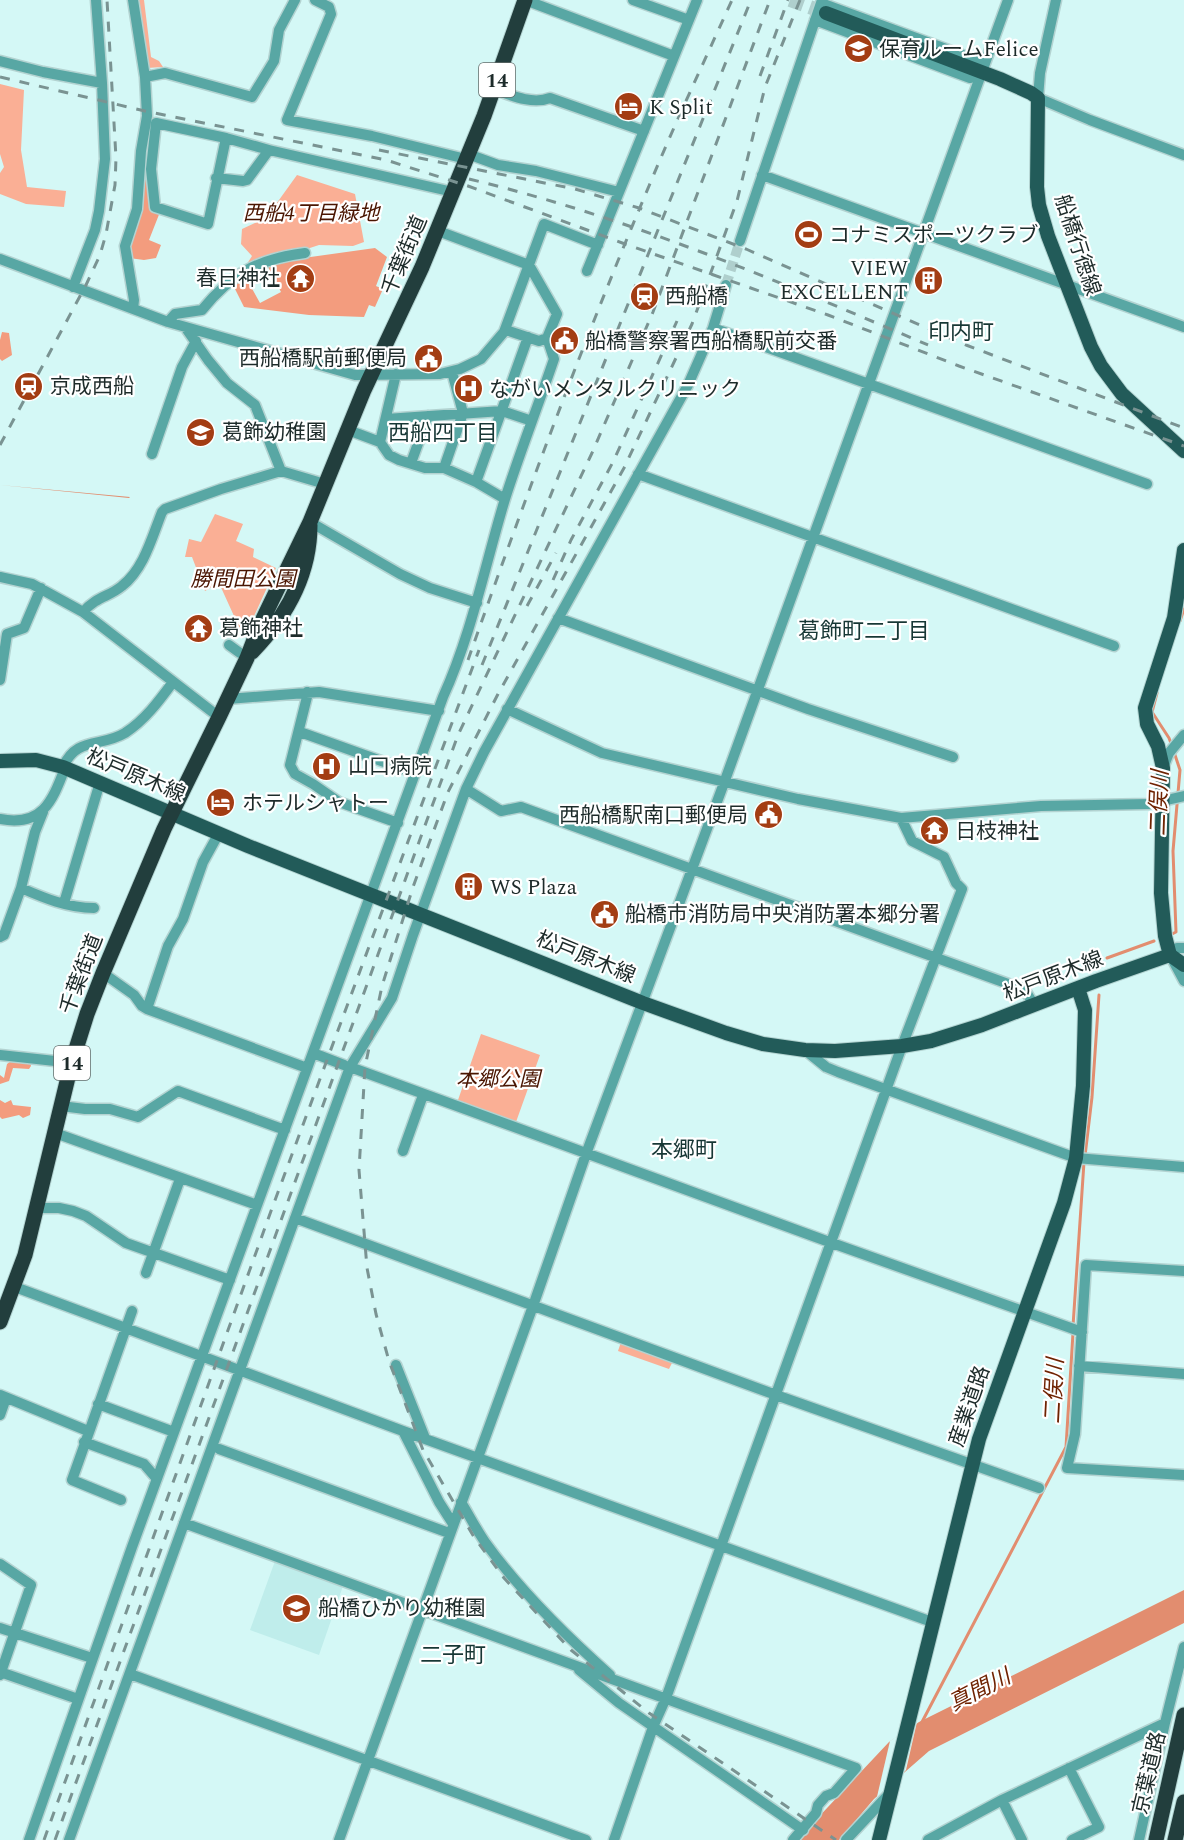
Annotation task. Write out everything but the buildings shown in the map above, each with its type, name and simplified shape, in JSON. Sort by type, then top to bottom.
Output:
[{"type":"highway","name":"千葉街道","points":[[0,1322],[15,1287],[38,1208],[71,1065],[103,973],[171,813],[228,699],[243,656],[263,641],[279,619],[302,578],[310,543],[310,522],[371,376],[438,231],[525,0]]},
{"type":"highway","name":"京葉道路","points":[[1156,1840],[1184,1715]]},
{"type":"highway","name":"京葉道路","points":[[1175,1840],[1184,1802]]},
{"type":"main road","points":[[821,9],[981,72],[1038,98]]},
{"type":"main road","name":"船橋行徳線","points":[[1038,98],[1037,187],[1039,206],[1091,347],[1101,366],[1122,394],[1184,451]]},
{"type":"main road","points":[[1184,550],[1174,618],[1145,708],[1147,724],[1158,746],[1163,768],[1175,798],[1161,893],[1165,936],[1170,955],[1184,965]]},
{"type":"main road","name":"松戸原木線","points":[[0,761],[36,760],[64,767],[219,833],[643,1003],[762,1044],[805,1050],[864,1050],[902,1046],[957,1033],[1170,955]]},
{"type":"main road","name":"産業道路","points":[[879,1840],[972,1465],[991,1403],[1064,1203],[1076,1158],[1083,1086],[1085,1010],[1078,988]]},
{"type":"street","points":[[73,288],[89,249],[99,211],[105,159],[96,0]]},
{"type":"street","points":[[133,0],[145,77],[147,116],[141,151],[136,209],[125,246],[133,309]]},
{"type":"street","points":[[145,77],[165,73],[252,97],[274,61],[279,30],[295,0]]},
{"type":"street","points":[[315,0],[329,7],[331,14],[287,120],[467,156],[619,192]]},
{"type":"street","points":[[525,0],[674,56]]},
{"type":"street","points":[[633,0],[689,20]]},
{"type":"street","points":[[587,271],[697,0]]},
{"type":"street","points":[[339,1840],[586,1154],[724,783],[1008,0]]},
{"type":"street","points":[[1056,0],[1040,73],[1038,98],[1184,155]]},
{"type":"street","points":[[740,241],[821,9]]},
{"type":"street","points":[[0,61],[102,83]]},
{"type":"street","points":[[493,89],[522,98],[545,100],[550,98],[644,131]]},
{"type":"street","points":[[226,138],[208,225],[155,207],[151,169],[156,123],[226,138],[453,192]]},
{"type":"street","points":[[216,178],[243,182],[248,180],[269,150]]},
{"type":"street","points":[[762,175],[1184,327]]},
{"type":"street","points":[[0,259],[168,322],[355,375],[371,376],[440,374],[452,372],[481,359],[506,330],[544,224],[598,244]]},
{"type":"street","points":[[29,1840],[174,1432],[455,671],[477,603],[505,499],[554,359],[547,338],[557,314],[529,265],[438,231]]},
{"type":"street","points":[[168,322],[175,314],[202,310],[231,279],[246,270],[266,262],[305,254]]},
{"type":"street","points":[[69,1840],[295,1218],[347,1066],[392,998],[466,789],[507,709],[688,385],[713,327],[726,285]]},
{"type":"street","points":[[185,327],[227,383],[255,405],[281,471]]},
{"type":"street","points":[[713,327],[1147,484]]},
{"type":"street","points":[[506,330],[541,341],[547,338]]},
{"type":"street","points":[[476,482],[528,337]]},
{"type":"street","points":[[152,454],[182,367],[196,341]]},
{"type":"street","points":[[444,468],[463,413],[452,372]]},
{"type":"street","points":[[380,442],[396,375]]},
{"type":"street","points":[[386,419],[502,411],[532,422]]},
{"type":"street","points":[[411,464],[428,416]]},
{"type":"street","points":[[348,430],[380,442],[389,455],[425,468],[444,468],[476,482],[505,499]]},
{"type":"street","points":[[83,612],[90,604],[121,588],[130,578],[142,561],[165,509],[281,471],[325,484]]},
{"type":"street","points":[[638,474],[1114,646]]},
{"type":"street","points":[[310,522],[410,579],[477,603]]},
{"type":"street","points":[[0,577],[32,584],[83,612],[219,717]]},
{"type":"street","points":[[0,680],[7,634],[24,628],[40,588]]},
{"type":"street","points":[[558,618],[757,690],[953,757]]},
{"type":"street","points":[[229,645],[243,656]]},
{"type":"street","points":[[0,937],[4,934],[21,888],[35,832],[56,790],[71,752],[92,743],[110,740],[140,722],[173,682]]},
{"type":"street","points":[[307,692],[300,732],[290,765],[295,774],[339,802],[398,824]]},
{"type":"street","points":[[228,699],[319,692],[439,711]]},
{"type":"street","points":[[507,709],[602,753],[724,783],[901,818],[1041,806],[1149,804],[1175,798]]},
{"type":"street","points":[[300,732],[416,773]]},
{"type":"street","points":[[1163,768],[1169,753],[1184,735]]},
{"type":"street","points":[[64,903],[98,789]]},
{"type":"street","points":[[466,789],[501,811],[521,807],[1025,990],[1035,1005]]},
{"type":"street","points":[[0,819],[12,821],[27,819],[43,812]]},
{"type":"street","points":[[614,1840],[653,1727],[666,1698],[902,1046],[962,889],[956,883],[944,857],[912,842],[901,818]]},
{"type":"street","points":[[147,1010],[168,946],[183,918],[202,862],[219,833]]},
{"type":"street","points":[[21,888],[49,900],[94,909]]},
{"type":"street","points":[[1184,948],[1177,948],[1171,951],[1170,955],[1184,981]]},
{"type":"street","points":[[103,973],[134,995],[147,1010],[308,1068]]},
{"type":"street","points":[[805,1050],[826,1066],[1076,1158],[1184,1167]]},
{"type":"street","points":[[313,1053],[586,1154],[1082,1332]]},
{"type":"street","points":[[0,1055],[64,1062],[71,1065]]},
{"type":"street","points":[[61,1106],[110,1109],[138,1116],[178,1092],[285,1130]]},
{"type":"street","points":[[403,1151],[422,1098]]},
{"type":"street","points":[[55,1133],[257,1205]]},
{"type":"street","points":[[146,1273],[180,1179]]},
{"type":"street","points":[[38,1208],[73,1211],[86,1216],[126,1243],[230,1281]]},
{"type":"street","points":[[295,1218],[776,1395],[1039,1488]]},
{"type":"street","points":[[1184,1271],[1086,1265],[1075,1434],[1066,1468],[1184,1475]]},
{"type":"street","points":[[15,1287],[403,1431],[932,1622]]},
{"type":"street","points":[[121,1500],[72,1480],[132,1311]]},
{"type":"street","points":[[396,1365],[425,1438]]},
{"type":"street","points":[[1079,1366],[1184,1374]]},
{"type":"street","points":[[0,1415],[3,1396],[88,1431]]},
{"type":"street","points":[[98,1404],[174,1432]]},
{"type":"street","points":[[403,1431],[451,1528]]},
{"type":"street","points":[[84,1442],[144,1464],[157,1479]]},
{"type":"street","points":[[219,1449],[451,1528]]},
{"type":"street","points":[[460,1502],[485,1542],[512,1575],[557,1625],[614,1679]]},
{"type":"street","points":[[184,1523],[856,1768],[834,1793],[826,1796],[818,1805],[816,1813],[793,1840]]},
{"type":"street","points":[[0,1564],[31,1585],[0,1673],[78,1699]]},
{"type":"street","points":[[0,1628],[92,1658]]},
{"type":"street","points":[[1139,1840],[1184,1647]]},
{"type":"street","points":[[571,1664],[619,1703],[803,1830]]},
{"type":"street","points":[[130,1674],[586,1840]]},
{"type":"street","points":[[928,1840],[1002,1800],[1165,1723]]},
{"type":"street","points":[[1069,1768],[1099,1827],[1072,1840]]},
{"type":"street","points":[[846,1840],[890,1791]]},
{"type":"street","points":[[1002,1800],[1022,1840]]},
{"type":"shaded area","points":[[154,122],[149,170],[160,212],[149,240],[161,245],[156,258],[144,260],[129,258],[128,253],[147,134]]},
{"type":"shaded area","points":[[375,248],[387,257],[376,286],[383,289],[375,307],[369,305],[364,317],[309,315],[244,307],[233,285],[245,276],[260,303],[281,292],[267,265]]},
{"type":"shaded area","points":[[2,332],[9,333],[12,355],[2,361],[0,359],[0,340]]},
{"type":"shaded area","points":[[0,485],[130,497],[129,498]]},
{"type":"shaded area","points":[[11,1061],[30,1061],[31,1066],[29,1069],[13,1068],[9,1081],[0,1084],[0,1075],[4,1078],[7,1064]]},
{"type":"shaded area","points":[[0,1100],[5,1103],[11,1100],[13,1105],[31,1107],[30,1115],[23,1118],[19,1115],[2,1119]]},
{"type":"shaded area","name":"船橋ひかり幼稚園","points":[[275,1561],[343,1586],[319,1655],[250,1630]]},
{"type":"shaded area","points":[[1184,1590],[1184,1623],[929,1751],[874,1799],[839,1840],[797,1840],[889,1742],[919,1722]]},
{"type":"green space","points":[[136,0],[144,0],[151,57],[159,61],[163,67],[147,68]]},
{"type":"green space","points":[[0,84],[24,90],[21,150],[27,187],[66,191],[64,207],[26,204],[0,194],[0,173],[4,167],[0,154]]},
{"type":"green space","name":"西船4丁目緑地","points":[[297,175],[355,194],[364,242],[353,246],[319,245],[243,270],[252,256],[241,244],[242,229],[266,218]]},
{"type":"green space","name":"勝間田公園","points":[[215,514],[243,524],[236,541],[254,549],[253,557],[276,568],[244,638],[219,583],[205,591],[192,557],[185,557],[189,539],[201,542]]},
{"type":"green space","name":"本郷公園","points":[[481,1034],[540,1055],[516,1122],[458,1100]]},
{"type":"green space","points":[[621,1342],[673,1361],[669,1369],[618,1351]]},
{"type":"pier","points":[[917,1722],[906,1770],[876,1801],[890,1741]]},
{"type":"waterway","name":"二俣川","points":[[1180,621],[1184,609]]},
{"type":"waterway","name":"二俣川","points":[[1157,693],[1152,712],[1172,746]]},
{"type":"waterway","name":"二俣川","points":[[1170,935],[1176,932],[1173,851],[1180,770],[1174,752]]},
{"type":"waterway","name":"二俣川","points":[[1107,958],[1154,941]]},
{"type":"waterway","name":"二俣川","points":[[1085,1156],[1092,1097],[1099,995]]},
{"type":"waterway","name":"二俣川","points":[[1073,1326],[1084,1162]]},
{"type":"waterway","name":"二俣川","points":[[922,1722],[1066,1447],[1073,1333]]},
{"type":"tunnel","points":[[790,0],[826,13]]},
{"type":"tunnel","points":[[726,285],[740,241]]},
{"type":"railway","points":[[0,445],[86,285],[100,255],[106,234],[115,185],[116,158],[107,0]]},
{"type":"railway","points":[[468,660],[577,363],[659,162],[732,0]]},
{"type":"railway","points":[[482,665],[751,0]]},
{"type":"railway","points":[[55,1840],[458,735],[592,453],[653,312],[770,0]]},
{"type":"railway","points":[[760,76],[788,0]]},
{"type":"railway","points":[[800,0],[765,87],[737,201],[692,324],[624,468],[498,694],[448,792],[413,887],[382,986],[365,1067],[359,1170],[367,1268],[376,1314],[389,1361],[423,1450],[474,1537],[504,1578],[571,1650],[649,1713],[836,1840]]},
{"type":"railway","points":[[0,77],[145,111],[386,160],[468,186],[828,315],[959,366],[1184,446]]},
{"type":"railway","points":[[379,150],[575,189],[639,208],[746,249],[966,345],[1184,428]]},
{"type":"railway","points":[[469,179],[528,194],[645,231],[759,274],[928,345]]},
{"type":"railway","points":[[553,580],[571,540],[613,462],[677,321]]},
{"type":"railway","points":[[527,606],[556,553]]},
{"type":"railway","points":[[44,1840],[271,1211],[479,650]]},
{"type":"place","name":"保育ルームFelice","points":[[858,49]]},
{"type":"place","name":"K Split","points":[[628,107]]},
{"type":"place","name":"コナミスポーツクラブ","points":[[808,235]]},
{"type":"place","name":"春日神社","points":[[301,278]]},
{"type":"place","name":"VIEW EXCELLENT","points":[[929,280]]},
{"type":"place","name":"西船橋","points":[[644,296]]},
{"type":"place","name":"船橋警察署西船橋駅前交番","points":[[564,341]]},
{"type":"place","name":"西船橋駅前郵便局","points":[[428,358]]},
{"type":"place","name":"京成西船","points":[[29,386]]},
{"type":"place","name":"ながいメンタルクリニック","points":[[468,389]]},
{"type":"place","name":"葛飾幼稚園","points":[[201,432]]},
{"type":"place","name":"葛飾神社","points":[[198,628]]},
{"type":"place","name":"山口病院","points":[[327,766]]},
{"type":"place","name":"ホテルシャトー","points":[[221,803]]},
{"type":"place","name":"西船橋駅南口郵便局","points":[[769,815]]},
{"type":"place","name":"日枝神社","points":[[934,831]]},
{"type":"place","name":"WS Plaza","points":[[469,887]]},
{"type":"place","name":"船橋市消防局中央消防署本郷分署","points":[[604,914]]},
{"type":"place","name":"船橋ひかり幼稚園","points":[[297,1608]]},
{"type":"district","name":"印内町","points":[[961,331]]},
{"type":"district","name":"西船四丁目","points":[[443,432]]},
{"type":"district","name":"葛飾町二丁目","points":[[864,630]]},
{"type":"district","name":"本郷町","points":[[684,1149]]},
{"type":"district","name":"二子町","points":[[453,1654]]},
{"type":"water label","name":"真間川","points":[[979,1689]]}]
